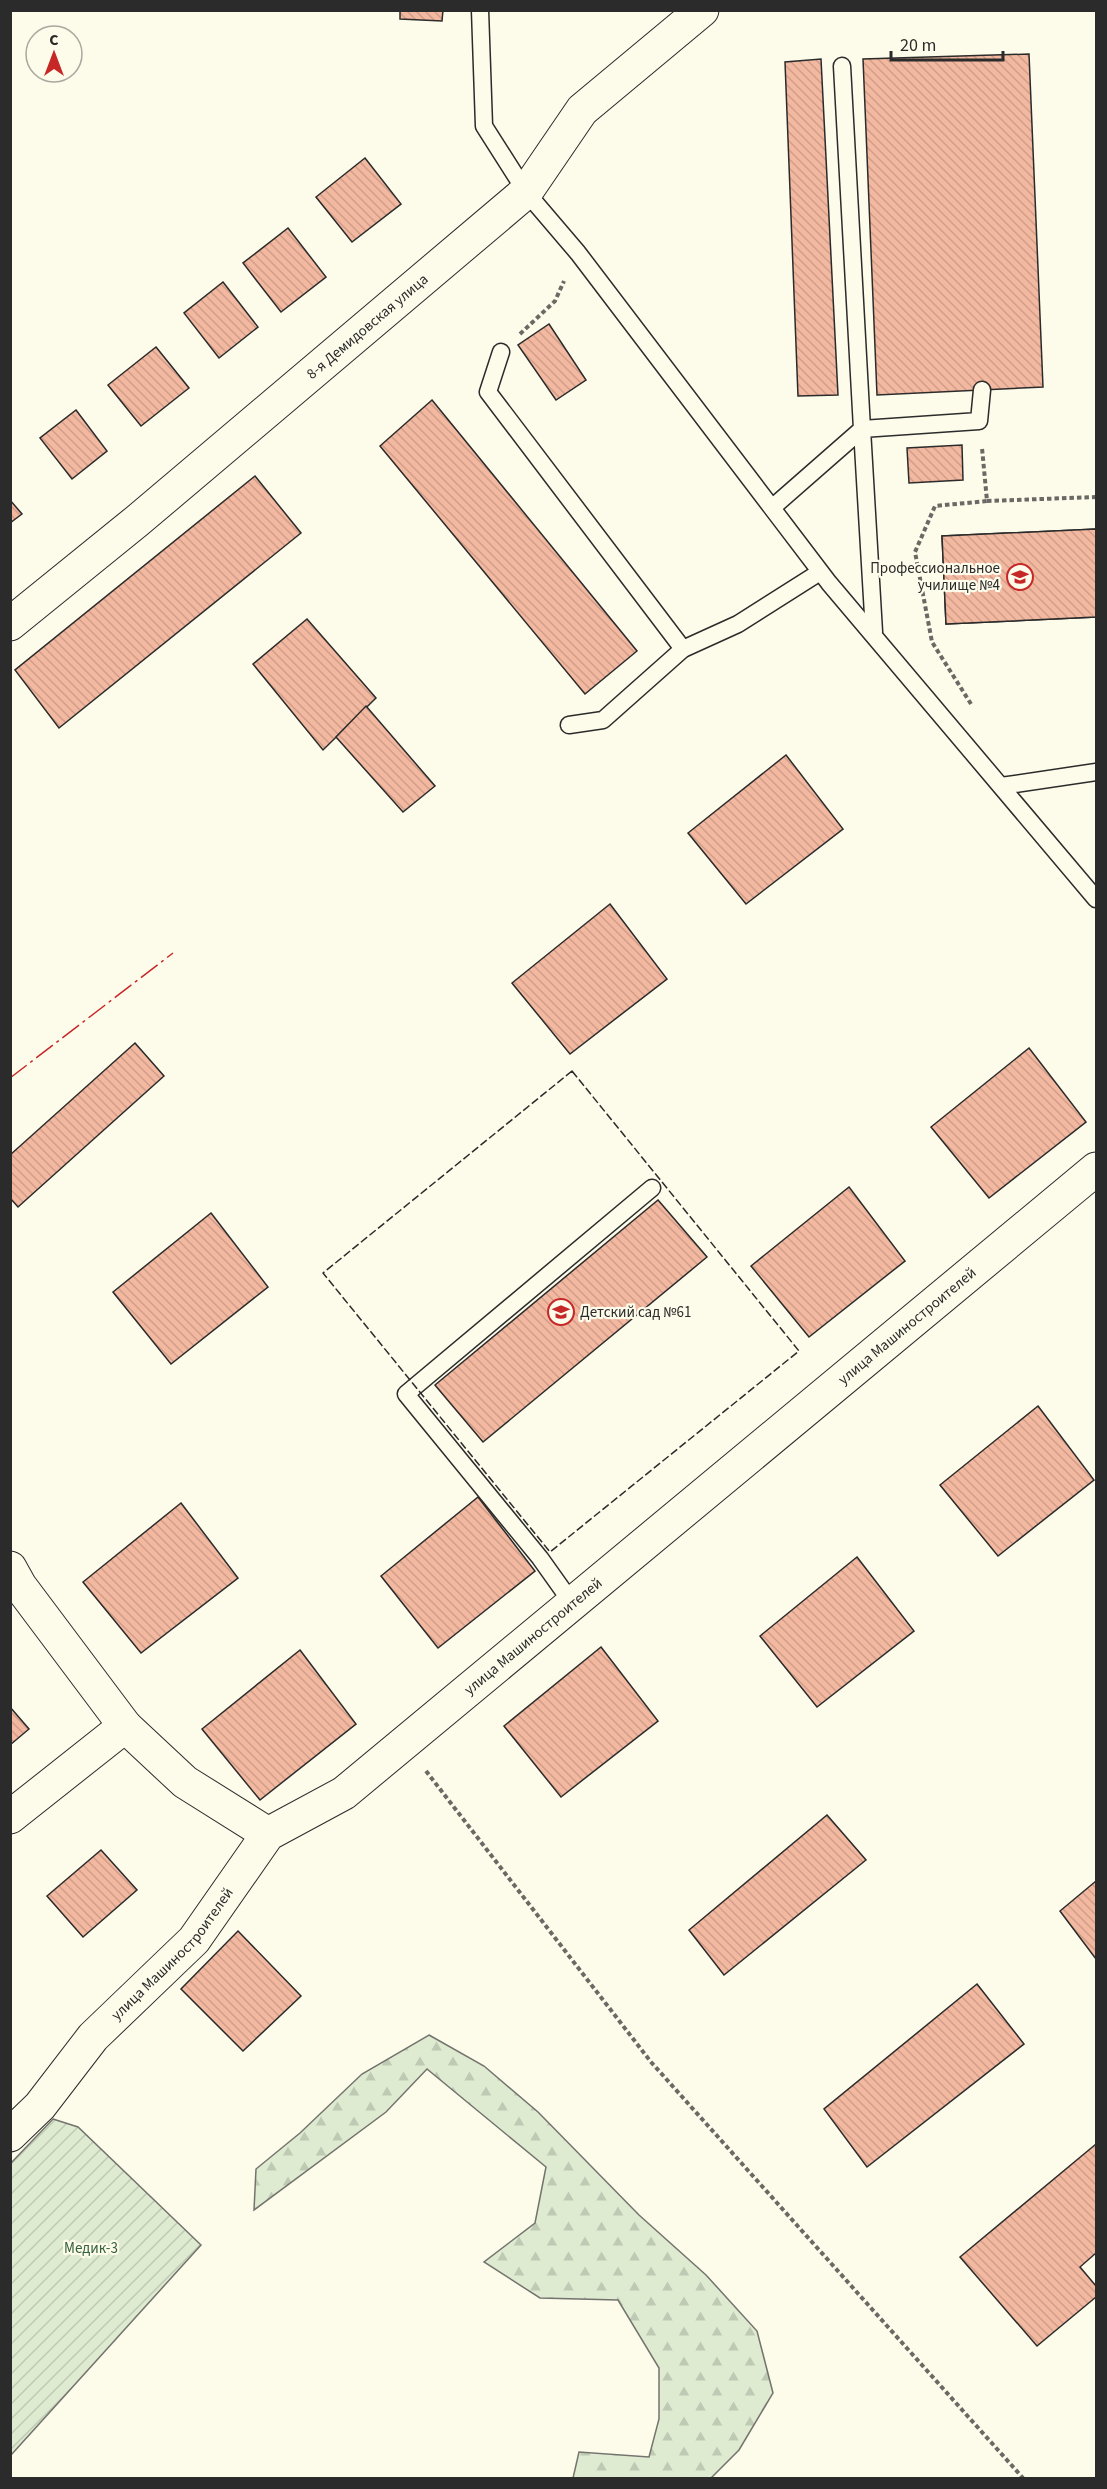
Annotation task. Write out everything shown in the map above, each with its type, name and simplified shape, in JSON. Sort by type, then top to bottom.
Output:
[{"type":"street","name":"8-я Демидовская улица","points":[[10,624],[155,505],[526,192],[582,110],[702,10]]},
{"type":"street","name":"улица Машиностроителей","points":[[10,2135],[40,2106],[93,2037],[194,1940],[268,1834],[344,1793],[1096,1169]]},
{"type":"street","points":[[10,1568],[20,1586],[125,1726],[185,1782],[268,1834]]},
{"type":"street","points":[[10,1817],[125,1726]]},
{"type":"lane","points":[[480,10],[484,126],[526,192],[578,254],[773,507],[820,572],[874,632],[1096,899]]},
{"type":"lane","points":[[842,66],[874,632]]},
{"type":"lane","points":[[501,352],[488,392],[682,649]]},
{"type":"lane","points":[[773,507],[862,429],[980,421],[982,390]]},
{"type":"lane","points":[[569,725],[603,720],[682,649],[738,624],[820,572]]},
{"type":"lane","points":[[1000,786],[1096,772]]},
{"type":"lane","points":[[572,1603],[540,1558],[406,1394],[652,1188]]},
{"type":"path","points":[[501,352],[555,301],[578,254]]},
{"type":"path","points":[[980,421],[987,501]]},
{"type":"path","points":[[964,743],[978,717],[932,642],[915,552],[935,506],[987,501],[1096,497]]},
{"type":"path","points":[[404,1742],[651,2062],[1023,2478]]},
{"type":"green space","points":[[429,2035],[484,2066],[538,2112],[639,2215],[706,2275],[757,2331],[773,2393],[739,2450],[711,2478],[573,2478],[579,2452],[649,2457],[659,2419],[659,2368],[618,2300],[540,2298],[484,2262],[535,2223],[546,2167],[427,2069],[386,2112],[254,2210],[256,2169],[300,2133],[362,2074]]},
{"type":"green space","name":"Медик-3","points":[[53,2119],[78,2127],[201,2245],[11,2455],[11,2163]]},
{"type":"building","points":[[400,10],[443,10],[442,21],[400,19]]},
{"type":"building","points":[[1029,54],[1043,387],[877,395],[863,59]]},
{"type":"building","points":[[821,59],[838,395],[798,396],[785,62]]},
{"type":"building","points":[[365,158],[401,204],[352,242],[316,197]]},
{"type":"building","points":[[288,228],[326,277],[281,312],[243,263]]},
{"type":"building","points":[[223,282],[258,327],[219,358],[184,313]]},
{"type":"building","points":[[549,324],[586,380],[556,400],[518,345]]},
{"type":"building","points":[[156,347],[189,388],[141,426],[108,385]]},
{"type":"building","points":[[432,400],[637,651],[585,694],[380,446]]},
{"type":"building","points":[[76,410],[107,451],[72,479],[40,438]]},
{"type":"building","points":[[962,445],[963,480],[909,483],[907,448]]},
{"type":"building","points":[[255,476],[301,533],[59,728],[15,670]]},
{"type":"building","points":[[10,500],[22,514],[10,523]]},
{"type":"building","name":"Профессиональное училище №4","points":[[1096,529],[1096,617],[946,624],[942,536]]},
{"type":"building","name":"Профессиональное училище №4","points":[[1096,529],[1096,617],[946,624],[942,536]]},
{"type":"building","points":[[307,619],[376,698],[323,750],[253,664]]},
{"type":"building","points":[[366,706],[435,786],[403,812],[336,737]]},
{"type":"building","points":[[786,755],[843,829],[746,904],[688,833]]},
{"type":"building","points":[[610,904],[667,979],[570,1054],[512,983]]},
{"type":"building","points":[[135,1043],[164,1076],[18,1207],[10,1198],[10,1155]]},
{"type":"building","points":[[1029,1048],[1086,1122],[989,1198],[931,1127]]},
{"type":"building","points":[[849,1187],[905,1261],[809,1337],[751,1266]]},
{"type":"building","points":[[658,1200],[707,1257],[483,1442],[435,1385]]},
{"type":"building","points":[[211,1213],[268,1287],[171,1364],[113,1292]]},
{"type":"building","points":[[1038,1406],[1094,1480],[998,1556],[940,1485]]},
{"type":"building","points":[[478,1497],[535,1571],[438,1648],[381,1576]]},
{"type":"building","points":[[181,1503],[238,1578],[141,1653],[83,1582]]},
{"type":"building","points":[[857,1557],[914,1631],[817,1707],[760,1636]]},
{"type":"building","points":[[601,1647],[658,1721],[561,1797],[504,1726]]},
{"type":"building","points":[[300,1650],[356,1724],[260,1800],[202,1729]]},
{"type":"building","points":[[10,1707],[29,1729],[10,1745]]},
{"type":"building","points":[[827,1815],[866,1860],[724,1975],[689,1930]]},
{"type":"building","points":[[101,1850],[137,1890],[83,1937],[47,1896]]},
{"type":"building","points":[[1096,1881],[1096,1959],[1060,1911]]},
{"type":"building","points":[[238,1931],[301,1996],[243,2051],[181,1989]]},
{"type":"building","points":[[977,1984],[1024,2044],[867,2167],[824,2109]]},
{"type":"building","points":[[1096,2144],[1096,2253],[1080,2267],[1096,2286],[1096,2297],[1037,2346],[960,2257]]},
{"type":"fence","points":[[572,1071],[799,1351],[550,1552],[323,1273],[572,1071]]},
{"type":"power","points":[[10,1078],[173,953]]},
{"type":"place","name":"Профессиональное училище №4","points":[[1020,577]]},
{"type":"place","name":"Детский сад №61","points":[[561,1312]]}]
